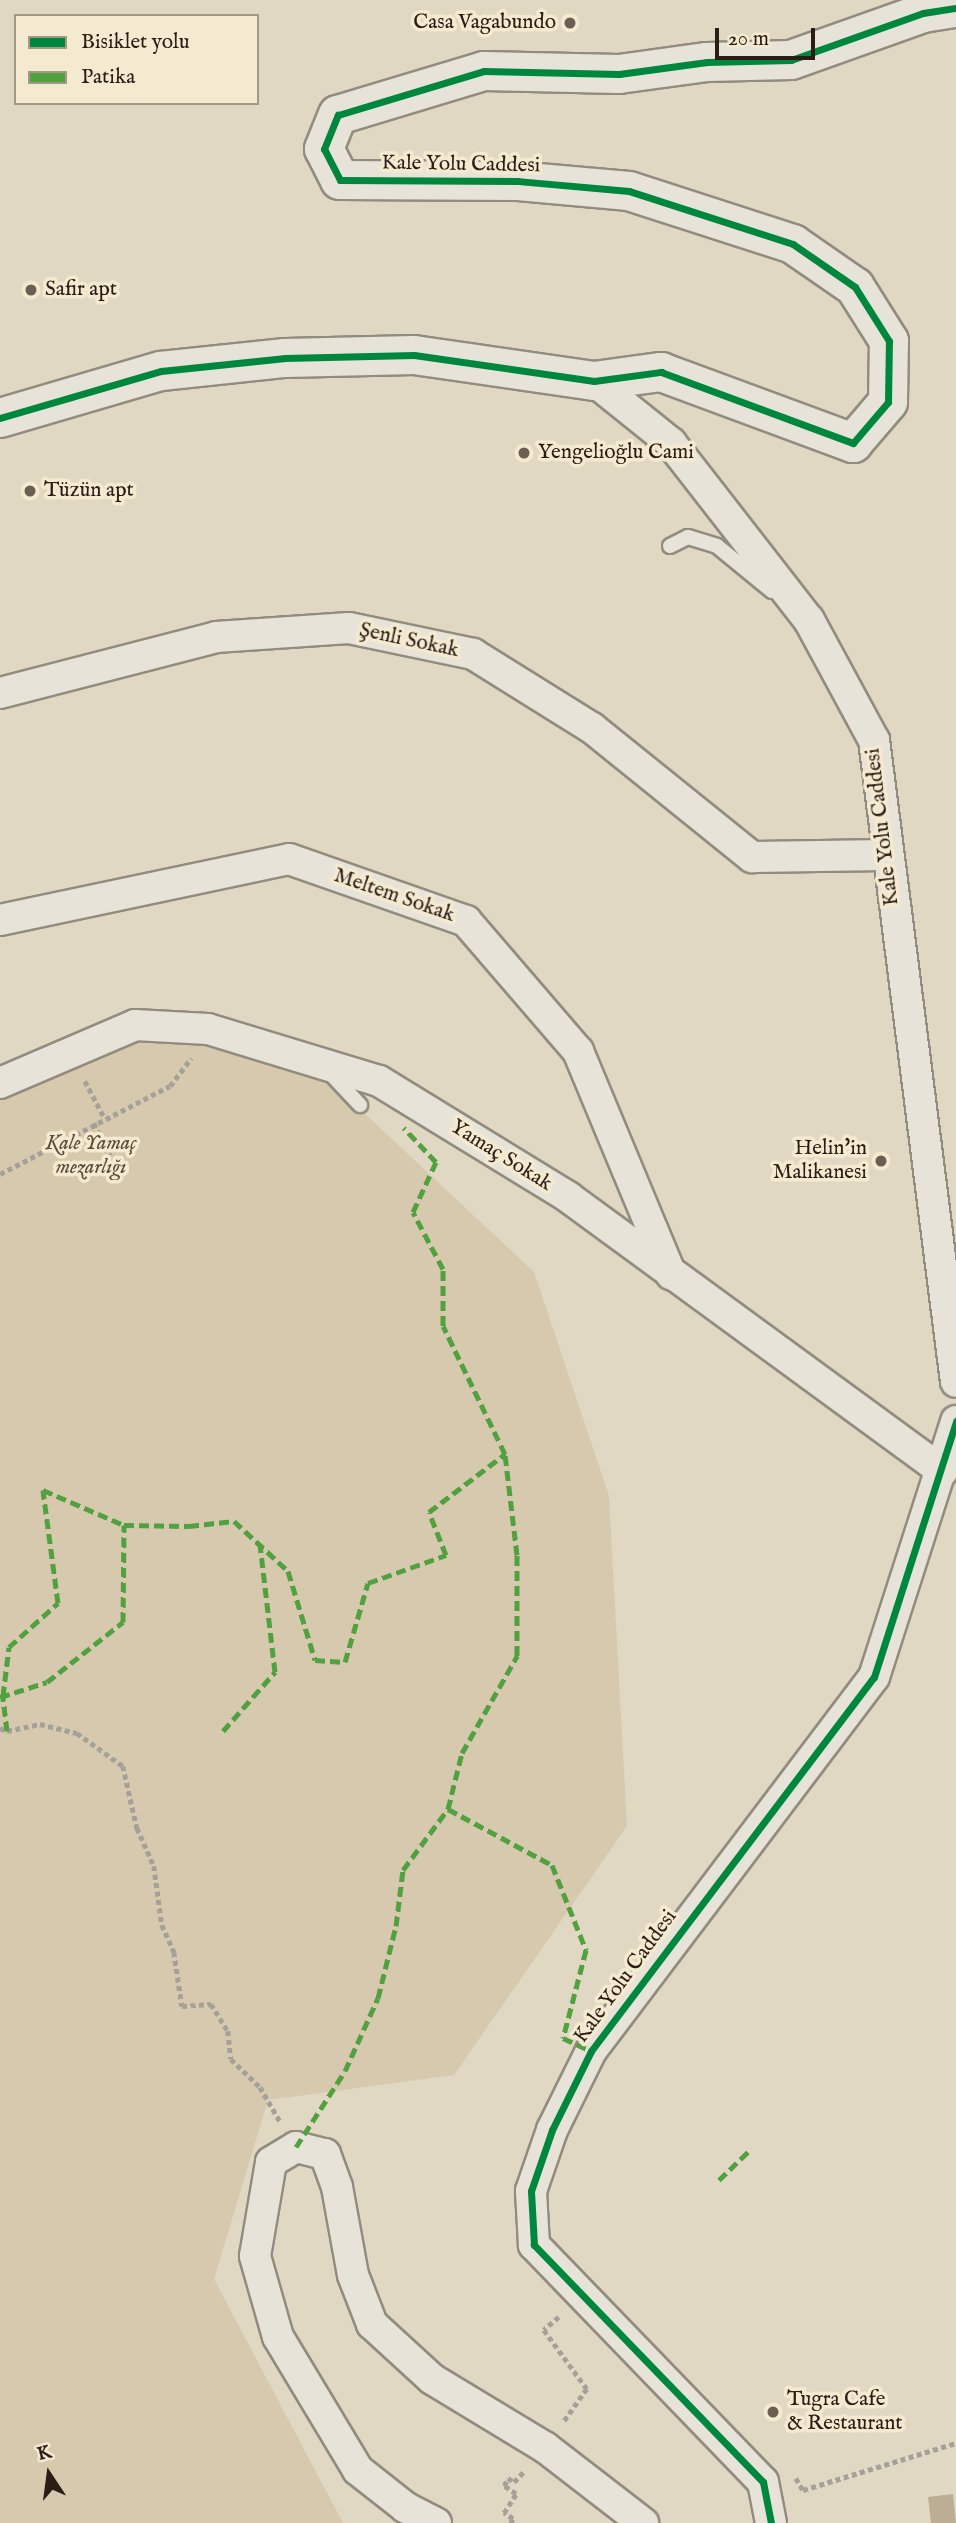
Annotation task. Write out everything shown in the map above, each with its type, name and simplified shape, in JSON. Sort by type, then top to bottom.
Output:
[{"type":"street","name":"Kale Yolu Caddesi","points":[[594,381],[661,372],[853,443],[888,402],[889,341],[855,287],[793,244],[629,191],[519,181],[340,180],[324,149],[338,115],[484,71],[618,74],[707,62],[791,60],[923,13],[956,8]]},
{"type":"street","points":[[0,418],[161,371],[285,358],[414,355],[594,381]]},
{"type":"street","name":"Kale Yolu Caddesi","points":[[594,381],[671,443],[809,620],[874,740],[886,855],[956,1382]]},
{"type":"street","name":"Şenli Sokak","points":[[0,693],[216,637],[349,628],[472,654],[592,728],[752,857],[886,855]]},
{"type":"street","name":"Meltem Sokak","points":[[0,919],[289,859],[466,921],[578,1051],[671,1275]]},
{"type":"street","name":"Yamaç Sokak","points":[[0,1083],[135,1025],[208,1029],[379,1081],[568,1197],[671,1275],[943,1471]]},
{"type":"street","name":"Kale Yolu Caddesi","points":[[771,2523],[763,2482],[534,2245],[531,2191],[552,2130],[591,2051],[874,1677],[943,1471],[956,1421]]},
{"type":"street","points":[[436,2523],[405,2507],[358,2470],[278,2337],[255,2256],[271,2162],[296,2147],[325,2154],[337,2187],[353,2275],[372,2324],[432,2379],[546,2448],[643,2523]]},
{"type":"lane","points":[[670,545],[688,537],[717,546],[809,620]]},
{"type":"lane","points":[[320,1061],[360,1105]]},
{"type":"path","points":[[0,1174],[104,1117],[170,1086],[208,1029]]},
{"type":"path","points":[[82,1075],[104,1117]]},
{"type":"path","points":[[94,1123],[110,1155]]},
{"type":"path","points":[[0,1728],[7,1731],[40,1724],[77,1733],[123,1766],[137,1828],[155,1866],[162,1925],[174,1952],[182,2006],[211,2004],[228,2031],[231,2059],[260,2087],[296,2147]]},
{"type":"path","points":[[546,2448],[587,2389],[544,2330],[568,2309],[567,2282]]},
{"type":"path","points":[[792,2470],[803,2490],[956,2442]]},
{"type":"path","points":[[510,2523],[513,2519],[504,2513],[516,2494],[504,2486],[508,2478],[514,2482]]},
{"type":"green space","name":"Kale Yamaç mezarlığı","points":[[143,1030],[317,1069],[534,1272],[609,1496],[627,1826],[454,2075],[268,2100],[214,2279],[343,2523],[0,2523],[0,1100]]},
{"type":"shaded area","points":[[953,2494],[956,2523],[931,2523],[928,2497]]},
{"type":"marked path","points":[[296,2147],[345,2071],[378,1998],[396,1926],[403,1870],[448,1809],[462,1753],[517,1656],[517,1555],[505,1454],[443,1326],[443,1269],[413,1212],[436,1162],[404,1128]]},
{"type":"marked path","points":[[7,1731],[3,1696],[9,1647],[58,1603],[43,1490],[124,1525],[189,1526],[234,1521],[288,1571],[315,1660],[345,1662],[368,1583],[446,1555],[429,1512],[505,1454]]},
{"type":"marked path","points":[[0,1697],[47,1682],[123,1622],[124,1525]]},
{"type":"marked path","points":[[223,1731],[275,1672],[260,1545]]},
{"type":"marked path","points":[[448,1809],[552,1865],[586,1950],[563,2038],[591,2051]]},
{"type":"marked path","points":[[719,2180],[750,2150]]},
{"type":"cycle path","points":[[0,418],[161,371],[285,358],[414,355],[594,381],[661,372],[853,443],[888,402],[889,341],[855,287],[793,244],[629,191],[518,181],[340,180],[324,149],[338,115],[484,71],[619,74],[707,62],[791,60],[923,13],[956,8]]},
{"type":"cycle path","points":[[771,2523],[763,2482],[534,2245],[531,2191],[552,2130],[591,2051],[874,1677],[956,1421]]},
{"type":"place","name":"Casa Vagabundo","points":[[570,23]]},
{"type":"place","name":"Safir apt","points":[[31,290]]},
{"type":"place","name":"Yengelioğlu Cami","points":[[524,453]]},
{"type":"place","name":"Tüzün apt","points":[[30,491]]},
{"type":"place","name":"Helin'in Malikanesi","points":[[881,1161]]},
{"type":"place","name":"Tugra Cafe & Restaurant","points":[[773,2412]]}]
